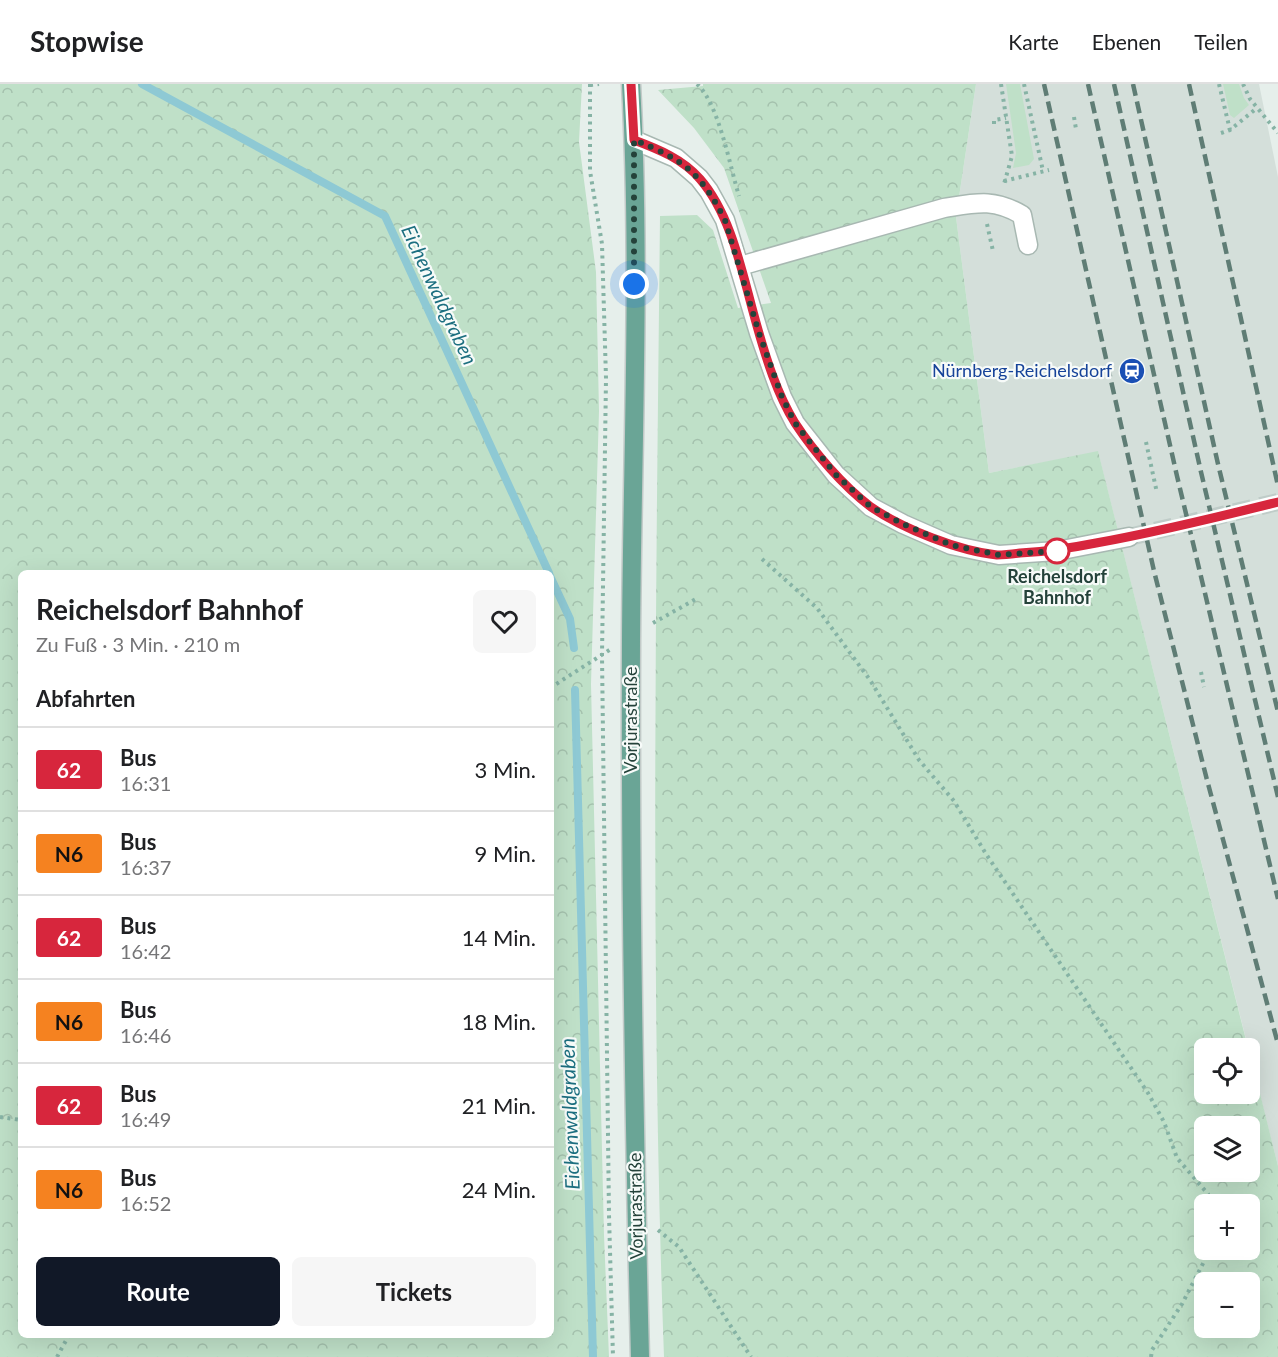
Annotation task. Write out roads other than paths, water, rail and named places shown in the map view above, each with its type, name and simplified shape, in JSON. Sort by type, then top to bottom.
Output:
[{"type":"main road","name":"Vorjurastraße","points":[[631,84],[634,140],[635,424],[631,636],[632,924],[639,1357]]},
{"type":"street","points":[[634,140],[676,158],[699,177],[725,220],[775,378],[795,423],[836,475],[871,507],[951,545],[999,555],[1057,551],[1129,537]]},
{"type":"street","points":[[740,266],[944,208],[979,203],[1006,206],[1022,215],[1028,245]]},
{"type":"waterway","name":"Eichenwaldgraben","points":[[142,84],[385,216],[548,570]]},
{"type":"waterway","name":"Eichenwaldgraben","points":[[554,585],[570,619],[574,648]]},
{"type":"waterway","name":"Eichenwaldgraben","points":[[575,690],[593,1357]]},
{"type":"tunnel","points":[[1129,537],[1278,502]]},
{"type":"railway","points":[[1044,84],[1154,571],[1278,1044]]},
{"type":"railway","points":[[1088,84],[1177,476],[1278,899]]},
{"type":"railway","points":[[1114,84],[1201,472],[1278,797]]},
{"type":"railway","points":[[1133,84],[1218,464],[1278,712]]},
{"type":"railway","points":[[1189,84],[1278,486]]},
{"type":"place","name":"Nürnberg-Reichelsdorf","points":[[1132,371]]},
{"type":"place","name":"Reichelsdorf Bahnhof","points":[[1057,551]]}]
